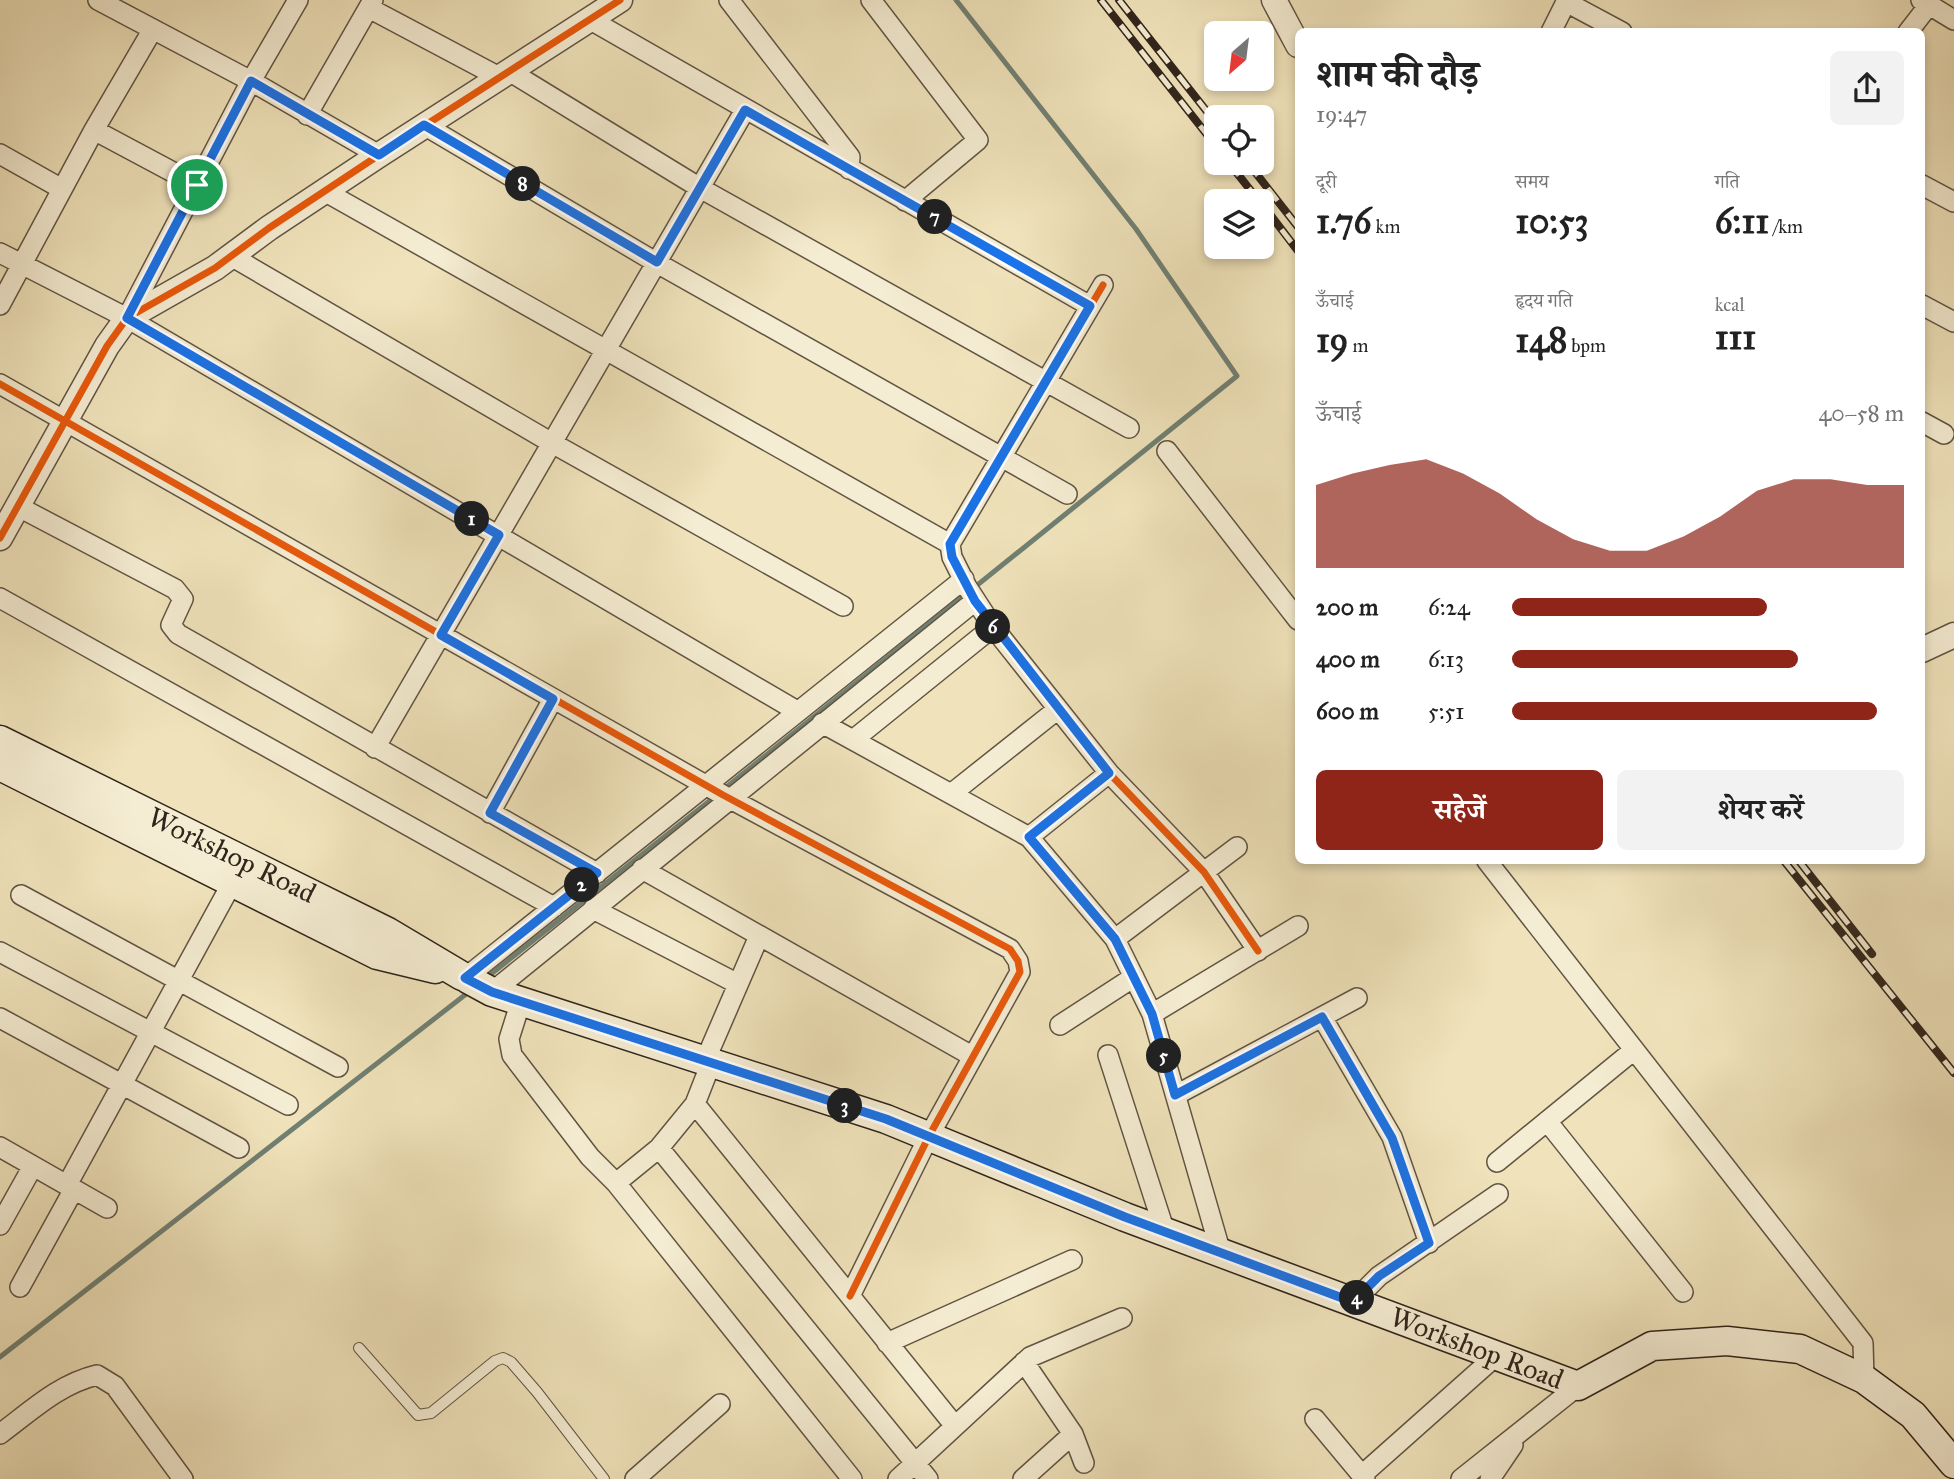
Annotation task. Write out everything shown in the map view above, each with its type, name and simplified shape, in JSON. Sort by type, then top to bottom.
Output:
[{"type":"main road","name":"Workshop Road","points":[[0,740],[388,932],[474,982]]},
{"type":"main road","name":"Workshop Road","points":[[0,766],[377,955],[474,982],[521,1001],[886,1119],[1165,1232],[1578,1386],[1652,1346],[1727,1341],[1800,1349],[1864,1379],[1913,1415],[1954,1464]]},
{"type":"street","points":[[98,0],[251,81],[379,155]]},
{"type":"street","points":[[0,538],[107,346],[127,318],[251,81],[298,0]]},
{"type":"street","points":[[729,0],[850,157],[849,169]]},
{"type":"street","points":[[871,0],[978,140],[905,201]]},
{"type":"street","points":[[1274,0],[1295,39]]},
{"type":"street","points":[[1553,28],[1567,1],[1615,28]]},
{"type":"street","points":[[1910,28],[1925,2],[1954,20]]},
{"type":"street","points":[[307,115],[371,4],[504,74],[700,188],[1129,428]]},
{"type":"street","points":[[127,318],[231,256],[324,191],[607,6],[745,110],[1090,306]]},
{"type":"street","points":[[0,305],[94,130],[153,29]]},
{"type":"street","points":[[375,748],[745,110]]},
{"type":"street","points":[[424,125],[657,262],[1067,494]]},
{"type":"street","points":[[94,130],[197,185]]},
{"type":"street","points":[[0,153],[62,189]]},
{"type":"street","points":[[1925,187],[1954,202]]},
{"type":"street","points":[[324,191],[950,544]]},
{"type":"street","points":[[0,253],[127,318],[797,711]]},
{"type":"street","points":[[231,256],[552,443],[842,606]]},
{"type":"street","points":[[1103,285],[950,544],[952,557],[993,627],[1109,773],[1204,872],[1258,951]]},
{"type":"street","points":[[1925,307],[1954,322]]},
{"type":"street","points":[[0,384],[718,792],[1010,949],[1018,961],[1020,972],[929,1136],[850,1296]]},
{"type":"street","points":[[1925,424],[1944,433]]},
{"type":"street","points":[[1167,451],[1295,616]]},
{"type":"street","points":[[17,506],[175,589],[183,599],[171,625],[178,634],[597,873]]},
{"type":"street","points":[[474,982],[593,909],[642,869],[797,711],[970,591]]},
{"type":"street","points":[[474,982],[554,907],[597,873],[822,723],[970,591]]},
{"type":"street","points":[[0,598],[554,907]]},
{"type":"street","points":[[853,740],[993,627]]},
{"type":"street","points":[[1925,649],[1954,635]]},
{"type":"street","points":[[490,813],[553,699]]},
{"type":"street","points":[[951,794],[1058,709]]},
{"type":"street","points":[[822,723],[1029,837],[1115,939],[1152,1014],[1221,1253]]},
{"type":"street","points":[[1029,837],[1109,773]]},
{"type":"street","points":[[1115,939],[1237,847]]},
{"type":"street","points":[[1489,864],[1863,1343],[1864,1379]]},
{"type":"street","points":[[642,869],[972,1056]]},
{"type":"street","points":[[20,1287],[122,1084],[232,883]]},
{"type":"street","points":[[21,895],[338,1067]]},
{"type":"street","points":[[593,909],[738,984]]},
{"type":"street","points":[[1152,1014],[1298,926]]},
{"type":"street","points":[[616,1183],[659,1148],[695,1104],[708,1062],[759,936]]},
{"type":"street","points":[[0,952],[288,1105]]},
{"type":"street","points":[[1060,1025],[1134,977]]},
{"type":"street","points":[[1175,1095],[1357,998]]},
{"type":"street","points":[[521,1001],[509,1039],[512,1055],[590,1157],[616,1183],[852,1479]]},
{"type":"street","points":[[1322,1017],[1392,1138],[1429,1243]]},
{"type":"street","points":[[0,1018],[239,1148]]},
{"type":"street","points":[[1497,1162],[1634,1050]]},
{"type":"street","points":[[1108,1055],[1165,1232]]},
{"type":"street","points":[[695,1104],[955,1426]]},
{"type":"street","points":[[1547,1121],[1683,1292]]},
{"type":"street","points":[[0,1147],[107,1208]]},
{"type":"street","points":[[659,1148],[928,1479]]},
{"type":"street","points":[[0,1225],[33,1166]]},
{"type":"street","points":[[1353,1302],[1379,1276],[1499,1194]]},
{"type":"street","points":[[887,1343],[1072,1260]]},
{"type":"street","points":[[898,1479],[1030,1357],[1122,1318]]},
{"type":"street","points":[[1315,1419],[1363,1477],[1497,1355]]},
{"type":"street","points":[[1024,1363],[1073,1434],[1084,1463]]},
{"type":"street","points":[[0,1434],[48,1397],[84,1378],[97,1375],[115,1386],[183,1479]]},
{"type":"street","points":[[1461,1479],[1578,1386]]},
{"type":"street","points":[[635,1479],[720,1404]]},
{"type":"street","points":[[1490,1479],[1526,1427]]},
{"type":"street","points":[[1023,1479],[1073,1434]]},
{"type":"street","points":[[1936,1442],[1951,1479]]},
{"type":"lane","points":[[359,1348],[418,1415],[431,1413],[503,1357],[511,1362],[537,1392],[604,1479]]},
{"type":"waterway","points":[[724,789],[1237,376],[1136,229],[956,0]]},
{"type":"waterway","points":[[486,978],[717,795]]},
{"type":"waterway","points":[[0,1357],[470,991]]},
{"type":"railway","points":[[1101,0],[1204,131]]},
{"type":"railway","points":[[1119,0],[1204,108]]},
{"type":"railway","points":[[1238,175],[1250,189]]},
{"type":"railway","points":[[1257,175],[1295,223]]},
{"type":"railway","points":[[1274,220],[1295,247]]},
{"type":"railway","points":[[1786,864],[1954,1073]]},
{"type":"railway","points":[[1801,864],[1872,954]]},
{"type":"cycle path","points":[[0,538],[107,346],[127,318],[215,268],[269,228],[379,155],[620,0]]},
{"type":"cycle path","points":[[1103,285],[950,544],[952,557],[967,587],[993,627],[1109,773],[1204,872],[1258,951]]},
{"type":"cycle path","points":[[0,384],[723,795],[1010,949],[1018,961],[1020,972],[929,1136],[850,1296]]},
{"type":"route","points":[[251,81],[379,155],[424,125],[657,262],[745,110],[1090,306],[950,544],[952,557],[975,601],[993,627],[1109,773],[1029,837],[1115,939],[1152,1014],[1175,1095],[1322,1017],[1392,1138],[1429,1243],[1379,1276],[1353,1302],[1125,1217],[886,1119],[492,992],[465,978],[597,873],[490,813],[553,699],[441,635],[499,535],[127,318],[197,185],[251,81]]}]
